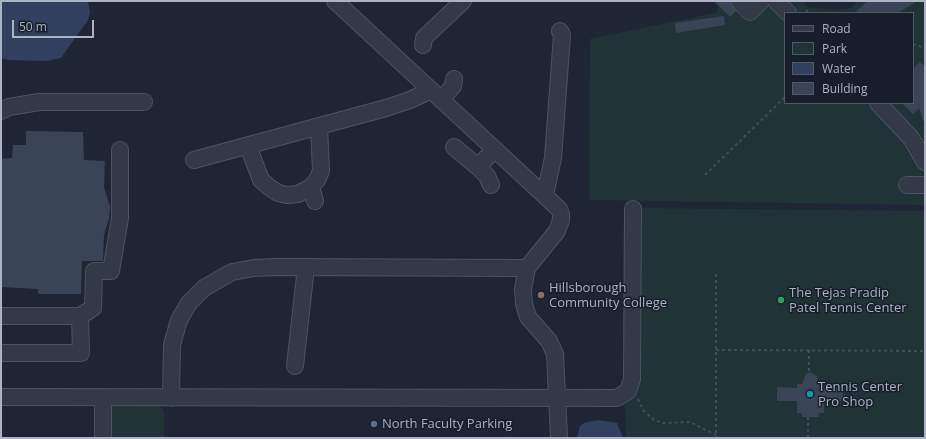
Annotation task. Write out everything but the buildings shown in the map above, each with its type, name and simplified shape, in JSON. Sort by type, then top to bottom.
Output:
[{"type":"lane","points":[[335,1],[494,150],[555,204],[561,214],[559,226],[554,236],[527,268],[523,283],[524,304],[528,317],[549,341],[555,354],[559,438]]},
{"type":"lane","points":[[423,45],[424,38],[463,1]]},
{"type":"lane","points":[[739,1],[750,12],[761,1]]},
{"type":"lane","points":[[776,1],[787,12]]},
{"type":"lane","points":[[545,195],[553,158],[562,35],[560,31]]},
{"type":"lane","points":[[194,160],[410,100],[436,95],[453,86],[454,79]]},
{"type":"lane","points":[[1,111],[9,107],[39,102],[144,102]]},
{"type":"lane","points":[[879,104],[908,134],[925,162]]},
{"type":"lane","points":[[248,146],[261,180],[268,187],[278,193],[287,195],[313,194],[322,165],[319,126]]},
{"type":"lane","points":[[454,147],[487,176],[491,185]]},
{"type":"lane","points":[[1,316],[80,316],[93,308],[94,271],[111,271],[120,218],[120,150]]},
{"type":"lane","points":[[478,167],[494,150]]},
{"type":"lane","points":[[907,185],[925,185]]},
{"type":"lane","points":[[1,397],[612,399],[626,394],[630,388],[632,380],[633,209]]},
{"type":"lane","points":[[171,398],[171,354],[176,328],[183,311],[200,292],[222,277],[243,269],[306,267],[527,268]]},
{"type":"lane","points":[[295,366],[306,267]]},
{"type":"lane","points":[[1,353],[81,353],[80,316]]},
{"type":"lane","points":[[103,397],[103,438]]},
{"type":"path","points":[[914,44],[925,48]]},
{"type":"path","points":[[705,174],[784,98]]},
{"type":"path","points":[[638,399],[643,410],[658,422],[695,424],[716,436],[716,274]]},
{"type":"path","points":[[716,350],[924,351]]},
{"type":"path","points":[[810,350],[810,372]]},
{"type":"path","points":[[808,417],[808,438]]},
{"type":"green space","points":[[714,1],[803,1],[808,7],[834,10],[851,8],[857,1],[925,1],[925,205],[589,200],[590,39],[717,12],[718,7]]},
{"type":"green space","name":"The Tejas Pradip Patel Tennis Center","points":[[638,208],[925,211],[925,438],[626,438],[625,405],[637,390]]},
{"type":"green space","points":[[108,404],[158,404],[164,411],[164,438],[108,438]]},
{"type":"water","points":[[1,1],[88,1],[90,13],[88,20],[61,58],[46,61],[8,60],[1,58]]},
{"type":"water","points":[[598,420],[617,423],[623,438],[577,438],[580,426],[584,423]]},
{"type":"place","name":"Hillsborough Community College","points":[[541,295]]},
{"type":"place","name":"The Tejas Pradip Patel Tennis Center","points":[[781,300]]},
{"type":"place","name":"Tennis Center Pro Shop","points":[[810,394]]},
{"type":"place","name":"North Faculty Parking","points":[[374,424]]}]
